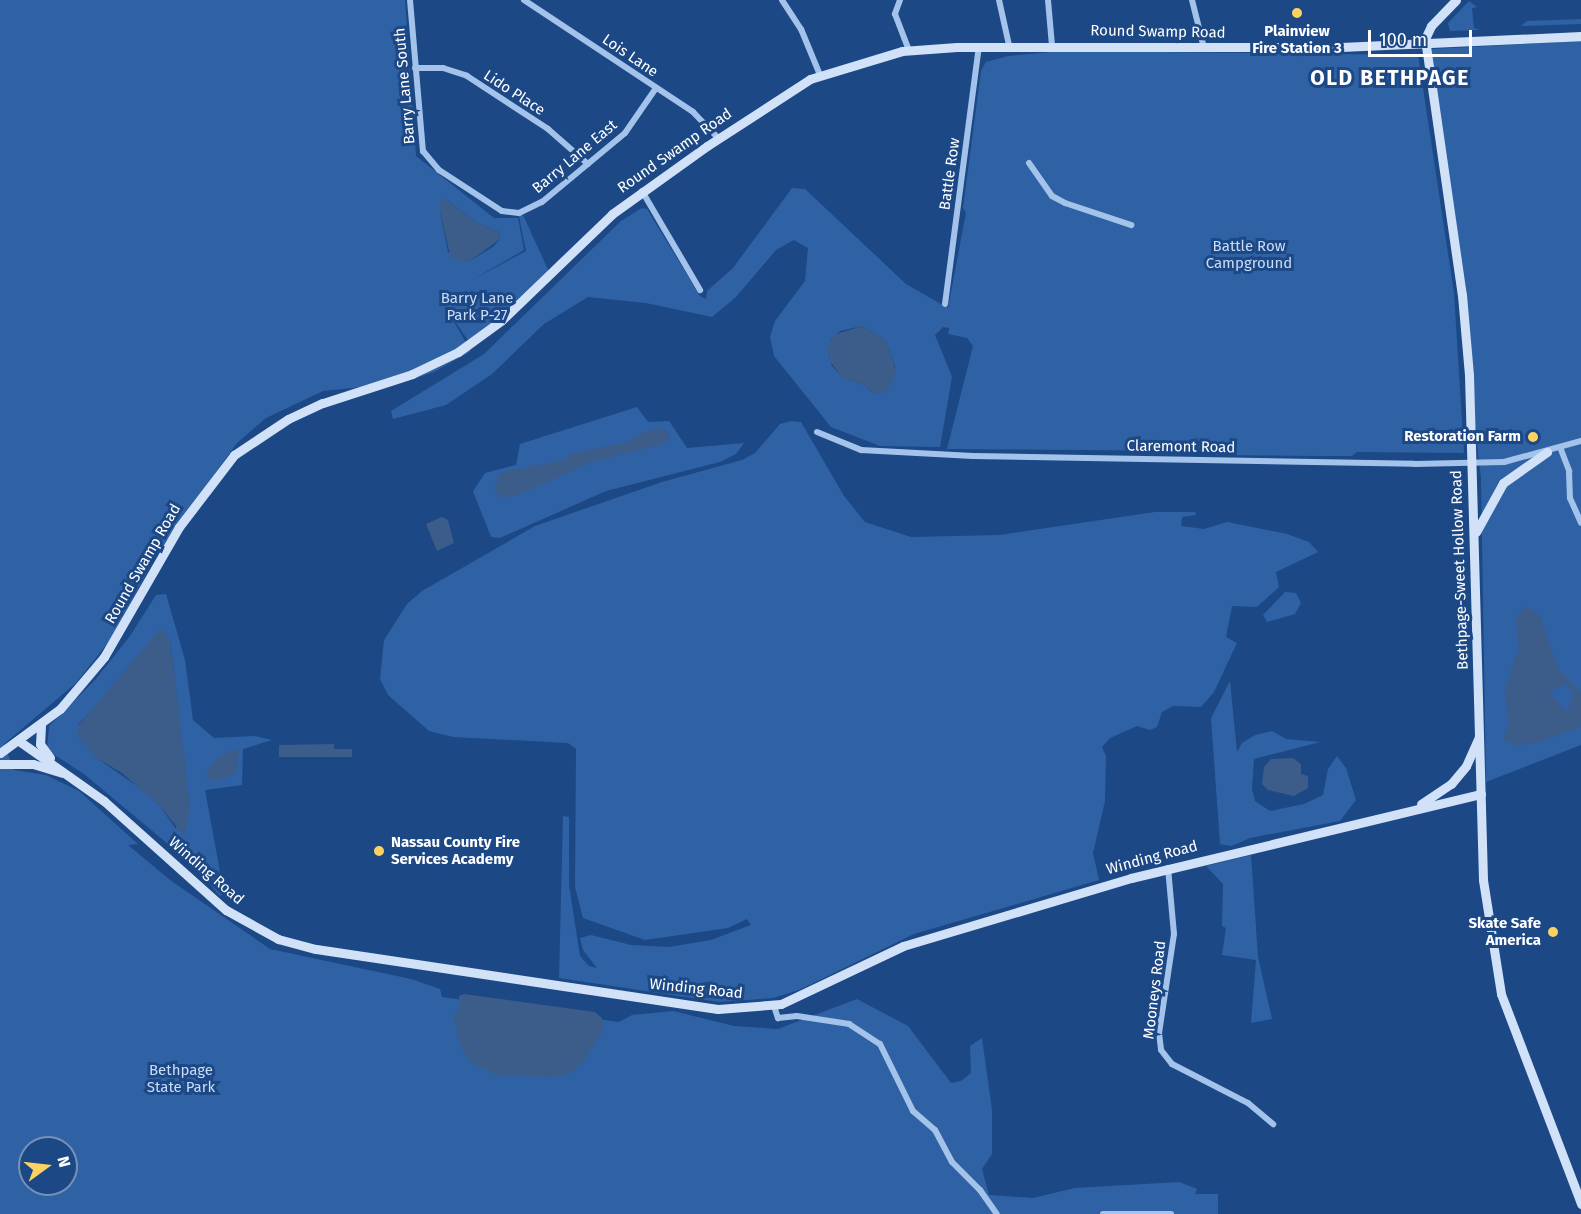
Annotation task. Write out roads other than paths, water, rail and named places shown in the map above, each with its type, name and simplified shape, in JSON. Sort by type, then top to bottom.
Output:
[{"type":"main road","points":[[1425,43],[1431,26],[1456,0]]},
{"type":"main road","name":"Round Swamp Road","points":[[0,753],[40,726],[77,691],[114,644],[179,527],[234,455],[288,419],[323,403],[412,374],[458,352],[502,320],[588,235],[642,192],[799,84],[820,75],[909,51],[1009,45],[1204,48],[1425,43],[1581,36]]},
{"type":"main road","name":"Bethpage-Sweet Hollow Road","points":[[1425,43],[1461,295],[1475,534],[1483,880],[1496,974],[1524,1057],[1581,1204]]},
{"type":"main road","points":[[1475,534],[1503,483],[1547,452]]},
{"type":"main road","points":[[40,726],[40,744],[55,764]]},
{"type":"main road","points":[[1413,809],[1451,784],[1466,766],[1480,735]]},
{"type":"main road","name":"Winding Road","points":[[20,741],[79,781],[226,910],[278,939],[316,949],[696,1006],[738,1010],[774,1006],[903,946],[1168,868],[1481,794]]},
{"type":"main road","points":[[0,764],[40,765],[79,781]]},
{"type":"street","name":"Barry Lane South","points":[[410,0],[420,139],[433,166]]},
{"type":"street","name":"Lois Lane","points":[[524,0],[693,112],[718,138]]},
{"type":"street","points":[[782,0],[801,29],[820,75]]},
{"type":"street","points":[[900,0],[896,20],[909,51]]},
{"type":"street","points":[[999,0],[1009,45]]},
{"type":"street","points":[[1048,0],[1052,45]]},
{"type":"street","points":[[1191,0],[1204,48]]},
{"type":"street","name":"Battle Row","points":[[945,304],[979,47]]},
{"type":"street","name":"Lido Place","points":[[415,68],[443,68],[467,76],[548,129],[588,164]]},
{"type":"street","name":"Barry Lane East","points":[[433,166],[496,208],[511,213],[531,209],[625,133],[656,88]]},
{"type":"street","points":[[1029,163],[1046,189],[1065,203],[1131,225]]},
{"type":"street","points":[[642,192],[700,290]]},
{"type":"street","name":"Claremont Road","points":[[817,432],[861,450],[973,456],[1472,463],[1504,462],[1547,452]]},
{"type":"street","points":[[1547,452],[1581,441]]},
{"type":"street","points":[[1560,447],[1569,471],[1570,498],[1581,523]]},
{"type":"street","name":"Mooneys Road","points":[[1168,868],[1174,934],[1159,1033],[1161,1050],[1173,1064],[1248,1103],[1273,1124]]},
{"type":"street","points":[[774,1006],[778,1018],[796,1016],[849,1024],[880,1044],[913,1111],[935,1130],[952,1162],[980,1190],[997,1214]]},
{"type":"street","points":[[1103,1214],[1171,1214]]},
{"type":"place","name":"Plainview Fire Station 3","points":[[1297,13]]},
{"type":"place","name":"Restoration Farm","points":[[1533,437]]},
{"type":"place","name":"Nassau County Fire Services Academy","points":[[379,851]]},
{"type":"place","name":"Skate Safe America","points":[[1553,932]]},
{"type":"district","name":"OLD BETHPAGE","points":[[1390,78]]},
{"type":"park label","name":"Battle Row Campground","points":[[1249,254]]},
{"type":"park label","name":"Barry Lane Park P-27","points":[[477,306]]},
{"type":"park label","name":"Bethpage State Park","points":[[181,1078]]}]
